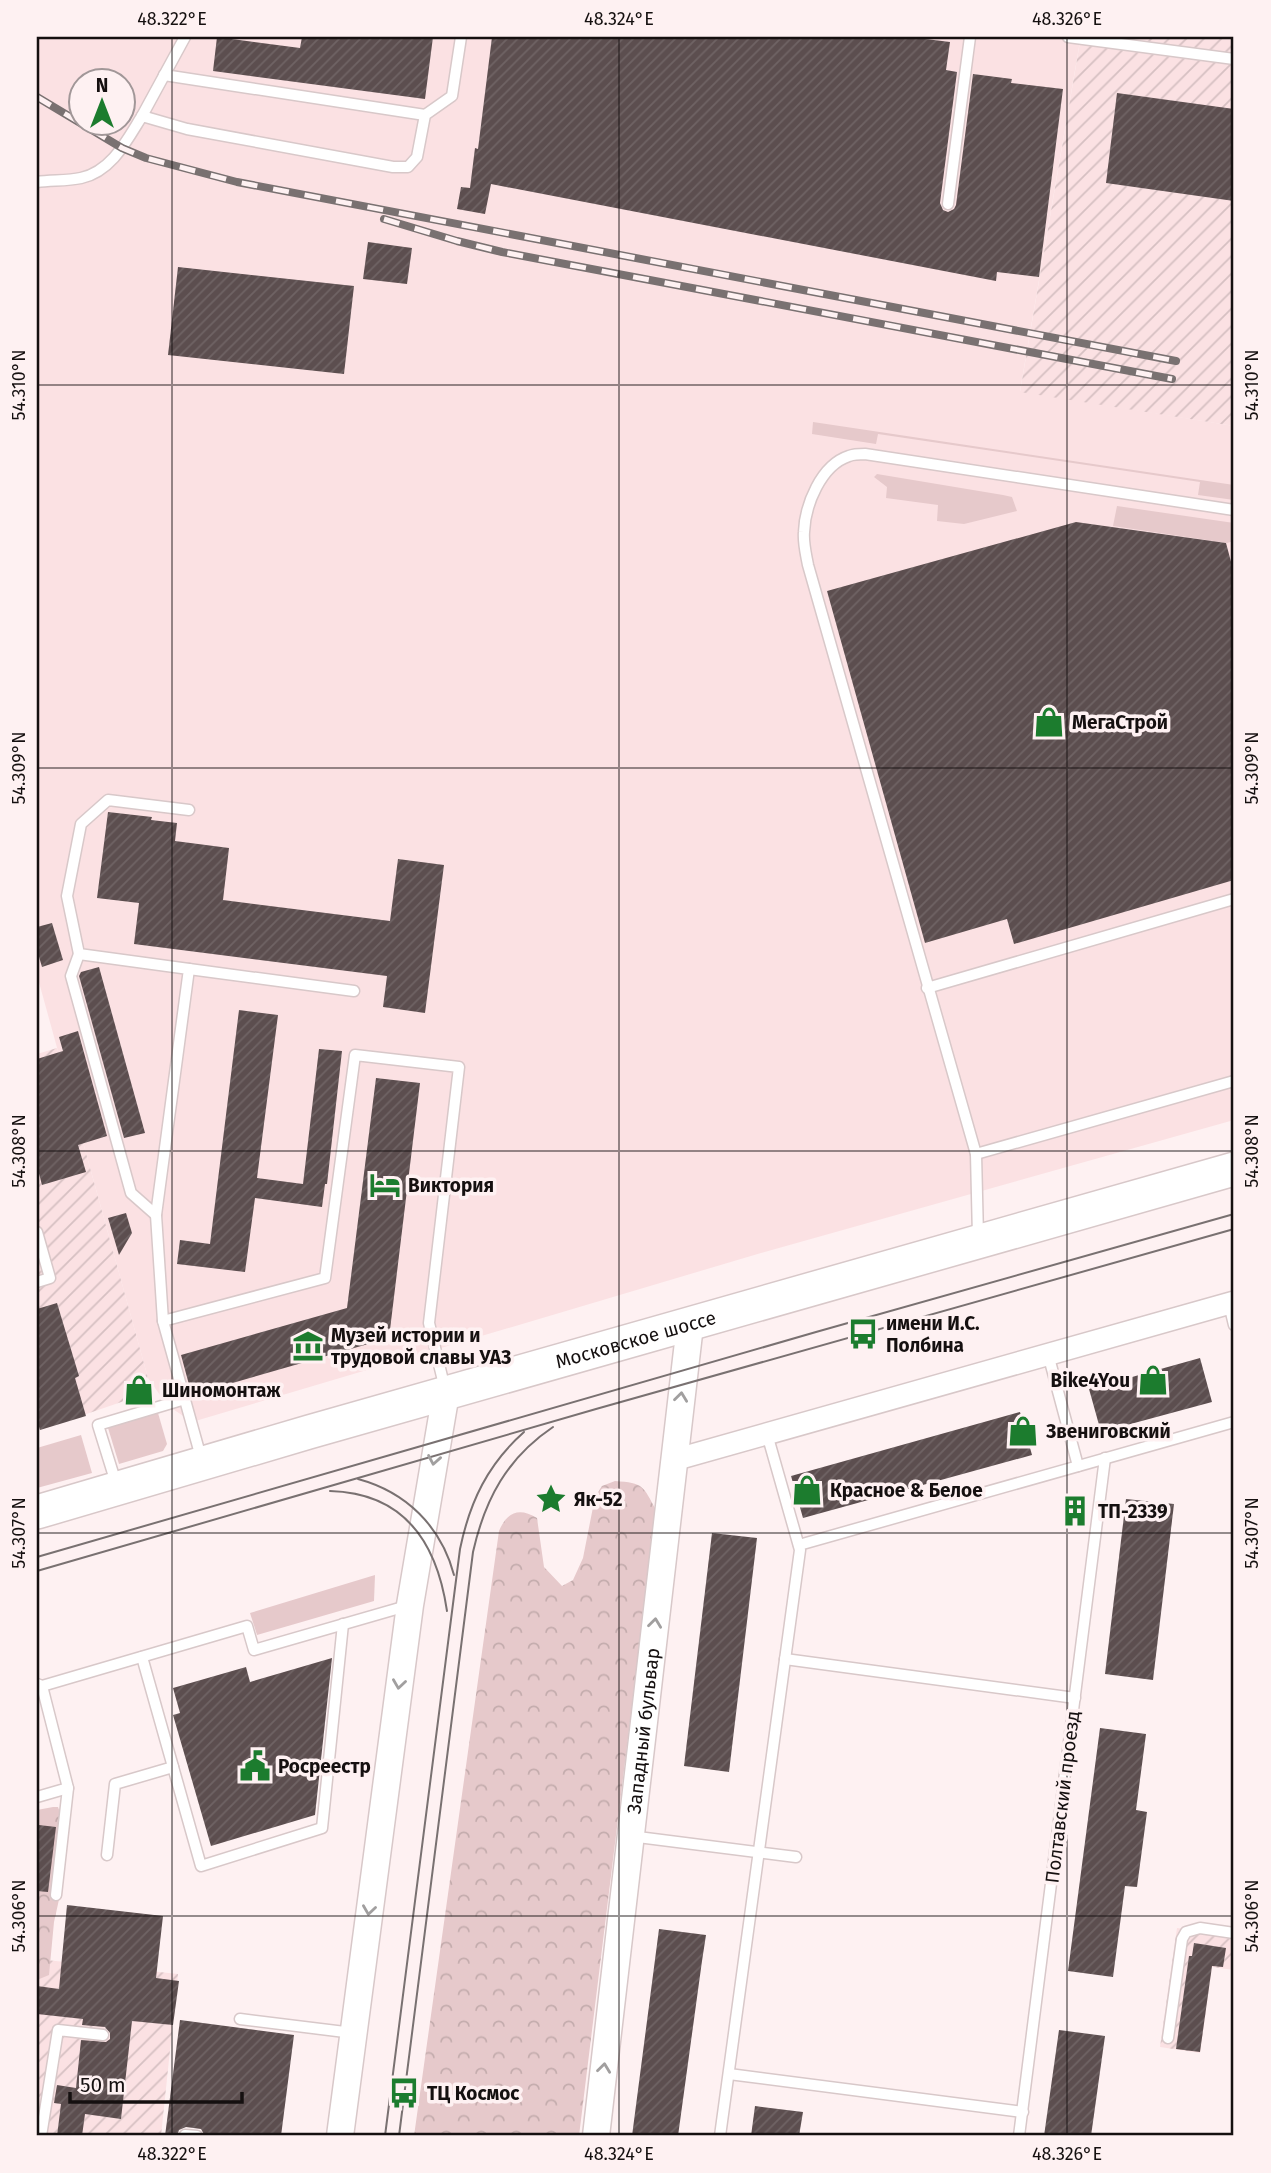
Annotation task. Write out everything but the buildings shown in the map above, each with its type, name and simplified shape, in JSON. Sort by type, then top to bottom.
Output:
[{"type":"main road","name":"Московское шоссе","points":[[37,1512],[446,1392],[1234,1169]]},
{"type":"street","points":[[674,1460],[1231,1303]]},
{"type":"street","name":"Западный бульвар","points":[[596,2136],[690,1325]]},
{"type":"street","points":[[340,2136],[410,1605],[446,1392]]},
{"type":"lane","points":[[37,182],[80,178],[96,173],[122,148],[185,37]]},
{"type":"lane","points":[[164,75],[425,115],[452,96],[461,37]]},
{"type":"lane","points":[[948,204],[970,37]]},
{"type":"lane","points":[[1068,37],[1234,59]]},
{"type":"lane","points":[[142,116],[187,130],[393,167],[408,167],[417,157],[425,115]]},
{"type":"lane","points":[[978,1242],[976,1154],[804,546],[805,517],[822,477],[834,464],[849,456],[865,454],[1234,510]]},
{"type":"lane","points":[[156,1214],[131,1194],[71,976],[79,954],[67,896],[81,824],[108,800],[189,810]]},
{"type":"lane","points":[[928,988],[1234,899]]},
{"type":"lane","points":[[79,954],[354,991]]},
{"type":"lane","points":[[189,969],[156,1214],[163,1321],[203,1463]]},
{"type":"lane","points":[[163,1321],[325,1278],[355,1055],[459,1067],[429,1323],[446,1392]]},
{"type":"lane","points":[[976,1154],[1234,1081]]},
{"type":"lane","points":[[37,1232],[50,1278],[37,1282]]},
{"type":"lane","points":[[1231,1303],[1234,1325]]},
{"type":"lane","points":[[1048,1354],[1078,1466]]},
{"type":"lane","points":[[117,1489],[99,1425],[185,1399]]},
{"type":"lane","points":[[799,1545],[1234,1422]]},
{"type":"lane","points":[[720,2136],[800,1550],[767,1434]]},
{"type":"lane","name":"Полтавский проезд","points":[[1020,2136],[1105,1458]]},
{"type":"lane","points":[[56,1895],[68,1788],[39,1685],[247,1626],[254,1650],[410,1605]]},
{"type":"lane","points":[[142,1657],[201,1866],[323,1828],[343,1624]]},
{"type":"lane","points":[[785,1659],[1075,1698]]},
{"type":"lane","points":[[107,1855],[115,1784],[173,1767]]},
{"type":"lane","points":[[37,1797],[68,1788]]},
{"type":"lane","points":[[631,1836],[796,1857]]},
{"type":"lane","points":[[1168,2038],[1182,1939],[1186,1932],[1200,1928],[1234,1933]]},
{"type":"lane","points":[[240,2020],[353,2033]]},
{"type":"lane","points":[[41,2136],[58,2030],[103,2035]]},
{"type":"lane","points":[[729,2074],[1023,2112]]},
{"type":"lane","points":[[185,2135],[197,2136]]},
{"type":"shaded area","points":[[37,37],[1047,37],[1080,41],[1020,391],[1234,426],[1234,1120],[761,1253],[192,1422],[167,1405],[148,1378],[37,975]]},
{"type":"shaded area","points":[[1047,37],[1234,37],[1234,426],[1020,392],[1080,42]]},
{"type":"shaded area","points":[[57,1048],[148,1378],[126,1385],[130,1399],[40,1430],[37,1425],[37,1054]]},
{"type":"shaded area","points":[[1177,1928],[1234,1936],[1234,1970],[1212,1967],[1200,2053],[1160,2047]]},
{"type":"shaded area","points":[[37,1959],[178,1974],[161,2136],[37,2136]]},
{"type":"green space","points":[[813,422],[1234,485],[1234,500],[1198,495],[1200,482],[878,434],[876,444],[812,434]]},
{"type":"green space","points":[[877,474],[1012,497],[1017,511],[964,524],[937,521],[938,505],[886,498],[887,487],[874,477]]},
{"type":"green space","points":[[1117,506],[1234,523],[1234,541],[1227,543],[1113,526]]},
{"type":"green space","points":[[158,1413],[167,1444],[163,1451],[119,1464],[108,1428]]},
{"type":"green space","points":[[81,1435],[92,1473],[37,1488],[37,1448]]},
{"type":"green space","points":[[615,1481],[642,1487],[656,1510],[579,2136],[414,2136],[499,1531],[506,1519],[514,1513],[525,1513],[537,1518],[544,1567],[562,1586],[573,1580],[583,1558],[595,1497],[602,1486]]},
{"type":"green space","points":[[375,1575],[374,1601],[257,1635],[250,1613]]},
{"type":"green space","points":[[58,1807],[67,1832],[49,1975],[37,1980],[37,1810]]},
{"type":"tram line","points":[[37,1557],[1234,1214]]},
{"type":"tram line","points":[[37,1571],[596,1409],[1234,1229]]},
{"type":"tram line","points":[[399,2136],[473,1552],[484,1514],[500,1481],[523,1452],[553,1427]]},
{"type":"tram line","points":[[385,2136],[460,1549],[469,1515],[482,1484],[500,1457],[524,1432]]},
{"type":"tram line","points":[[358,1479],[391,1493],[419,1514],[440,1541],[454,1575]]},
{"type":"tram line","points":[[330,1491],[356,1494],[378,1501],[397,1512],[412,1526],[435,1564],[447,1611]]},
{"type":"railway","points":[[37,97],[122,148],[146,158],[237,182],[1176,361]]},
{"type":"railway","points":[[384,219],[502,252],[1172,379]]},
{"type":"place","name":"МегаСтрой","points":[[1049,722]]},
{"type":"place","name":"Виктория","points":[[385,1185]]},
{"type":"place","name":"имени И.С. Полбина","points":[[863,1334]]},
{"type":"place","name":"Музей истории и трудовой славы УАЗ","points":[[308,1346]]},
{"type":"place","name":"Bike4You","points":[[1153,1380]]},
{"type":"place","name":"Шиномонтаж","points":[[139,1390]]},
{"type":"place","name":"Звениговский","points":[[1023,1431]]},
{"type":"place","name":"Красное & Белое","points":[[807,1490]]},
{"type":"place","name":"Як-52","points":[[551,1499]]},
{"type":"place","name":"ТП-2339","points":[[1075,1511]]},
{"type":"place","name":"Росреестр","points":[[255,1766]]},
{"type":"place","name":"ТЦ Космос","points":[[404,2093]]}]
